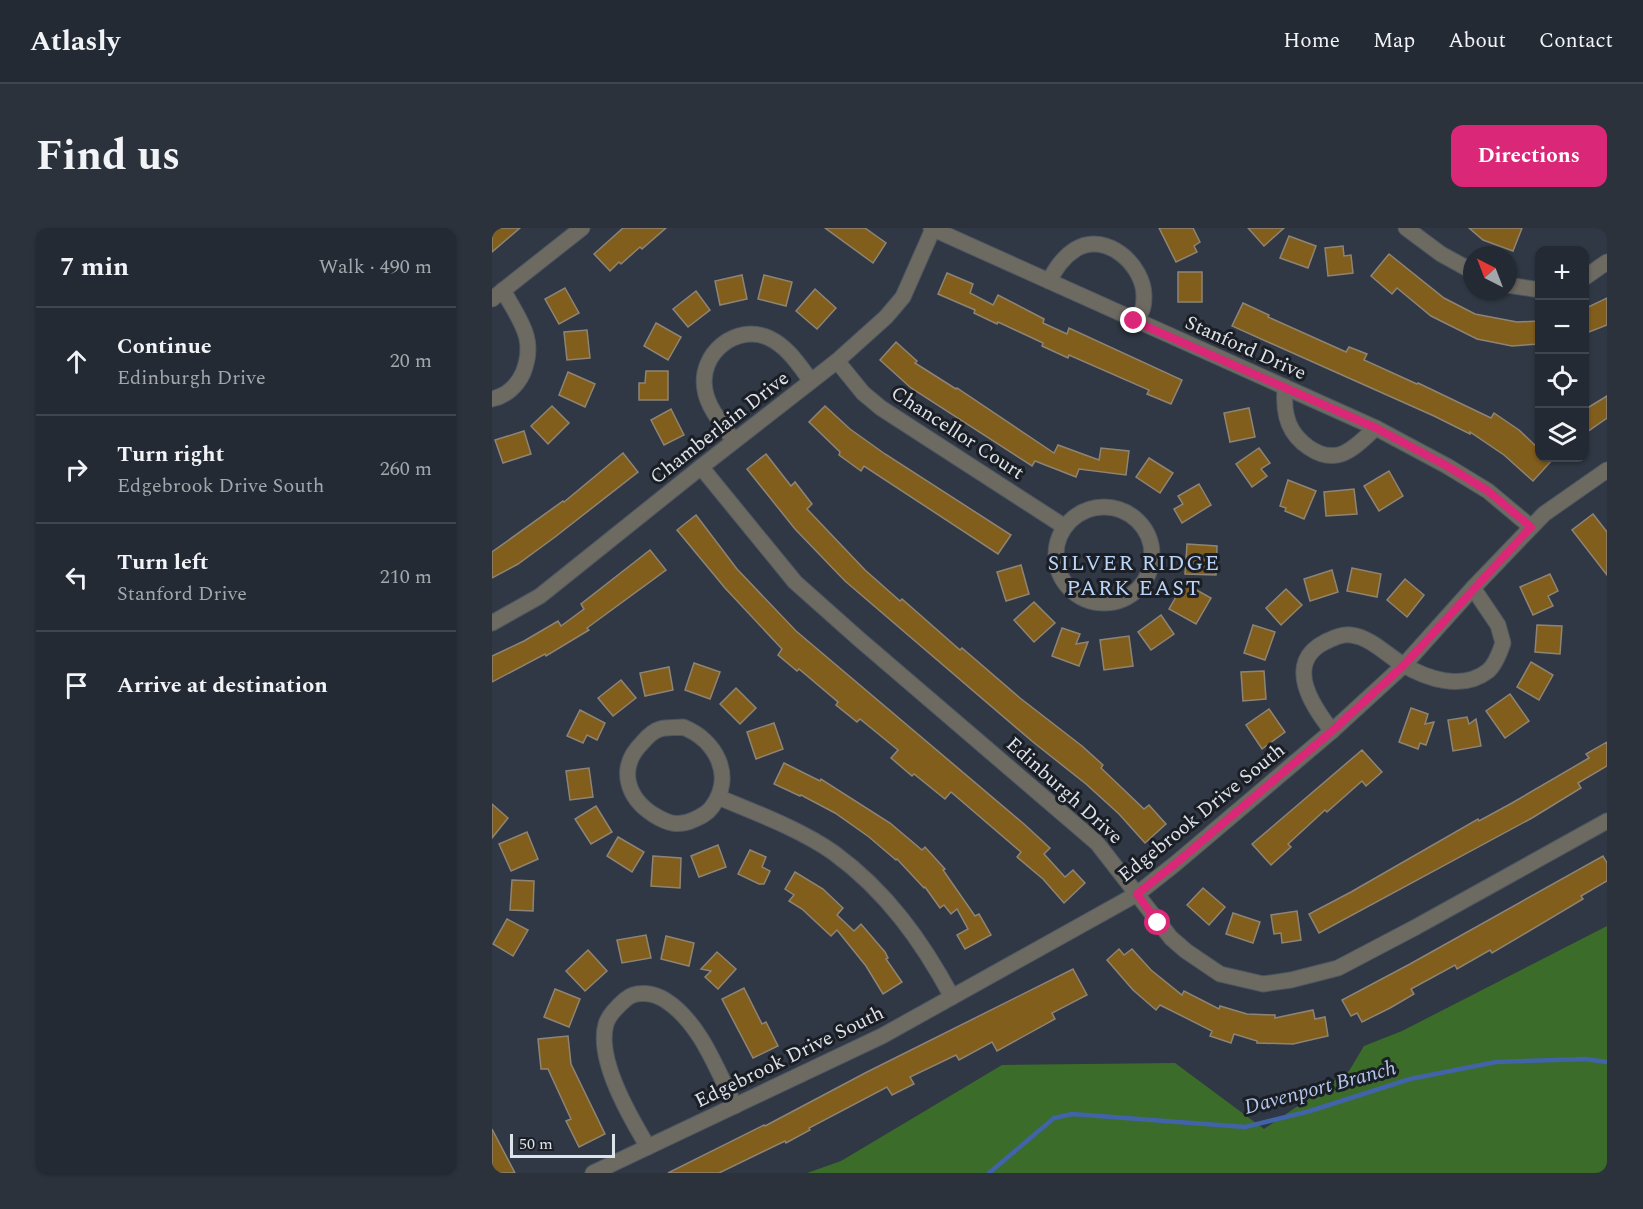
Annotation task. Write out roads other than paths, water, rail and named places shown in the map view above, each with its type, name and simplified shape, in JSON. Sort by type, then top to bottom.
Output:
[{"type":"street","points":[[492,399],[501,397],[518,383],[529,357],[525,329],[497,294],[582,228]]},
{"type":"street","name":"Stanford Drive","points":[[932,228],[1134,321],[1376,428],[1488,491],[1531,527]]},
{"type":"street","name":"Chamberlain Drive","points":[[492,623],[540,596],[837,361],[886,317],[903,297],[932,228]]},
{"type":"street","points":[[1406,228],[1463,266]]},
{"type":"street","points":[[1049,281],[1059,263],[1077,249],[1089,245],[1107,246],[1127,258],[1141,279],[1144,290],[1143,308],[1134,321]]},
{"type":"street","points":[[1589,275],[1607,262]]},
{"type":"street","points":[[1517,286],[1535,289]]},
{"type":"street","points":[[734,441],[709,402],[704,384],[711,356],[726,342],[751,334],[767,337],[785,349],[811,381]]},
{"type":"street","name":"Chancellor Court","points":[[837,361],[863,393],[880,408],[1065,527]]},
{"type":"street","points":[[1285,387],[1284,406],[1288,423],[1294,433],[1317,452],[1329,456],[1339,455],[1351,449],[1376,428]]},
{"type":"street","name":"Edinburgh Drive","points":[[701,467],[795,582],[1097,843],[1171,938],[1220,974],[1263,984],[1291,980],[1338,968],[1607,821]]},
{"type":"street","name":"Edgebrook Drive South","points":[[593,1173],[882,1036],[1137,894],[1332,731],[1404,665],[1544,514],[1604,477]]},
{"type":"street","points":[[1092,508],[1117,509],[1139,521],[1148,535],[1152,551],[1150,568],[1143,583],[1131,594],[1118,601],[1103,603],[1076,594],[1065,583],[1058,570],[1056,555],[1065,527],[1077,515],[1092,508]]},
{"type":"street","points":[[1332,731],[1316,711],[1304,684],[1304,670],[1314,650],[1341,635],[1350,634],[1361,637],[1404,665],[1435,680],[1456,682],[1474,679],[1489,670],[1503,643],[1498,626],[1473,588]]},
{"type":"street","points":[[683,727],[693,731],[717,754],[723,772],[718,797],[711,809],[703,815],[688,822],[667,823],[644,808],[630,788],[628,779],[630,759],[634,751],[650,734],[661,729],[683,727]]},
{"type":"street","points":[[718,797],[784,826],[833,852],[873,887],[912,930],[931,958],[952,997]]},
{"type":"street","points":[[648,1147],[623,1104],[604,1047],[606,1023],[616,1007],[631,995],[645,993],[664,999],[684,1017],[701,1040],[735,1106]]},
{"type":"waterway","name":"Davenport Branch","points":[[989,1173],[1054,1118],[1072,1114],[1245,1127],[1310,1111],[1410,1079],[1496,1062],[1585,1059],[1607,1062]]},
{"type":"district","name":"SILVER RIDGE PARK EAST","points":[[1134,574]]}]
